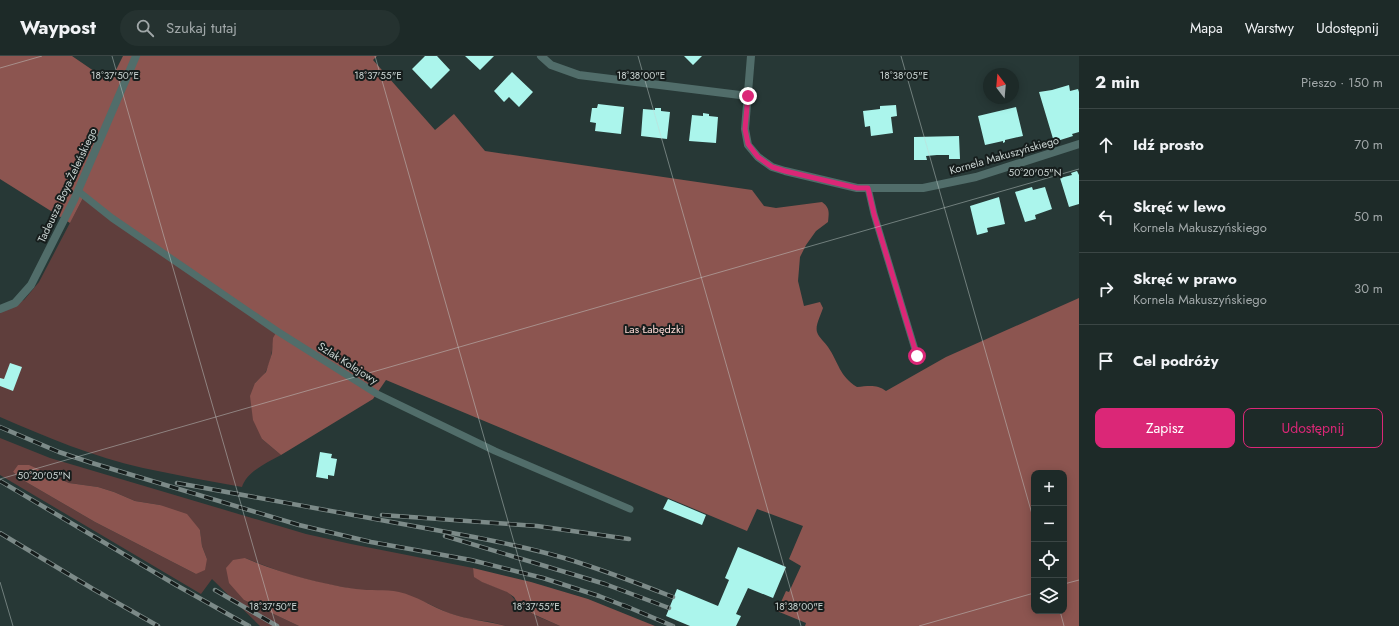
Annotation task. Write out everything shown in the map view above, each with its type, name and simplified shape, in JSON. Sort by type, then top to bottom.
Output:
[{"type":"street","name":"Tadeusza Boya-Żeleńskiego","points":[[0,309],[15,303],[31,284],[78,191],[136,56]]},
{"type":"street","points":[[541,56],[551,65],[579,75],[748,96]]},
{"type":"street","name":"Kornela Makuszyńskiego","points":[[751,56],[745,129],[748,144],[758,157],[772,167],[785,171],[857,188],[923,188],[976,177],[1079,144]]},
{"type":"lane","points":[[868,188],[874,214],[917,356]]},
{"type":"lane","name":"Szlak Kolejowy","points":[[78,191],[112,218],[277,331],[377,394],[495,451],[630,509]]},
{"type":"shaded area","points":[[83,198],[277,331],[268,366],[264,374],[255,383],[262,439],[281,455],[264,464],[248,476],[242,487],[180,476],[106,458],[53,439],[0,417],[0,309],[24,300],[39,282]]},
{"type":"shaded area","points":[[0,438],[50,458],[306,534],[473,568],[475,577],[478,579],[506,591],[523,608],[560,626],[506,626],[469,619],[448,613],[427,603],[321,583],[287,574],[245,558],[244,600],[299,626],[260,626],[212,579],[201,594],[0,475]],"holes":[[[13,472],[50,474],[69,483],[98,487],[135,501],[160,505],[200,530],[202,546],[207,559],[196,574],[95,522],[21,479]]]},
{"type":"green space","name":"Las Łabędzki","points":[[0,56],[72,56],[110,82],[123,56],[377,56],[373,60],[435,130],[454,114],[485,151],[752,190],[764,206],[776,208],[822,202],[828,210],[828,222],[816,231],[806,245],[800,257],[798,281],[804,306],[820,302],[823,308],[818,320],[817,332],[832,353],[843,374],[857,387],[876,386],[886,391],[946,357],[1079,298],[1079,626],[805,626],[806,623],[777,611],[786,591],[789,592],[801,566],[789,559],[803,526],[757,509],[747,531],[386,380],[373,399],[281,455],[262,439],[253,420],[250,396],[255,383],[266,372],[272,353],[273,338],[277,331],[83,198],[70,223],[0,179]]},
{"type":"green space","points":[[18,465],[29,465],[69,483],[98,487],[135,501],[160,505],[187,514],[200,530],[202,546],[207,559],[205,570],[196,574],[95,522],[21,479],[13,472]]},
{"type":"green space","points":[[245,558],[286,573],[327,584],[356,589],[399,592],[412,596],[443,611],[470,619],[506,626],[299,626],[244,600],[229,583],[226,568],[233,560]]},
{"type":"green space","points":[[473,568],[531,582],[588,599],[655,626],[560,626],[533,614],[518,604],[514,597],[507,592],[482,582],[474,577]]},
{"type":"building","points":[[425,56],[437,56],[450,70],[431,89],[412,69]]},
{"type":"building","points":[[465,56],[494,56],[480,70]]},
{"type":"building","points":[[684,56],[702,56],[693,65]]},
{"type":"building","points":[[512,72],[533,92],[519,107],[509,97],[504,102],[494,91]]},
{"type":"building","points":[[1069,85],[1070,91],[1078,89],[1079,92],[1079,132],[1072,134],[1073,136],[1054,142],[1039,92]]},
{"type":"building","points":[[598,104],[624,107],[621,134],[595,131],[596,123],[590,122],[592,108],[597,108]]},
{"type":"building","points":[[896,105],[897,116],[891,117],[893,133],[871,136],[870,126],[865,127],[863,111],[880,109],[880,106]]},
{"type":"building","points":[[1016,107],[1023,136],[1005,140],[1003,143],[1003,141],[985,145],[978,116]]},
{"type":"building","points":[[655,108],[661,108],[661,111],[670,112],[667,139],[641,136],[643,109],[655,110]]},
{"type":"building","points":[[703,113],[709,114],[709,116],[718,117],[716,143],[689,141],[692,115],[703,116]]},
{"type":"building","points":[[959,136],[960,159],[949,159],[949,155],[937,155],[926,156],[927,160],[914,160],[914,137]]},
{"type":"building","points":[[1077,171],[1079,175],[1079,204],[1069,207],[1060,178],[1072,175],[1071,173]]},
{"type":"building","points":[[1032,187],[1033,190],[1045,187],[1052,209],[1035,215],[1036,219],[1025,222],[1015,192]]},
{"type":"building","points":[[999,197],[1005,224],[987,228],[988,232],[977,235],[970,206]]},
{"type":"building","points":[[10,363],[22,367],[13,391],[0,386],[0,378],[4,379]]},
{"type":"building","points":[[320,452],[332,454],[331,458],[337,459],[334,476],[328,475],[328,479],[316,477]]},
{"type":"building","points":[[668,499],[706,515],[702,525],[663,509]]},
{"type":"building","points":[[738,547],[786,567],[773,598],[748,588],[736,614],[741,616],[736,626],[690,626],[666,616],[677,589],[718,606],[729,580],[725,578]]},
{"type":"railway","points":[[0,427],[59,452],[92,463],[299,525],[371,542],[471,560],[543,578],[599,596],[627,607]]},
{"type":"railway","points":[[0,481],[176,585],[249,626]]},
{"type":"railway","points":[[177,483],[519,546],[592,567],[673,597]]},
{"type":"railway","points":[[382,515],[537,526],[629,539]]},
{"type":"railway","points":[[0,533],[158,626]]},
{"type":"railway","points":[[445,536],[605,584],[669,608]]},
{"type":"railway","points":[[215,590],[277,626]]},
{"type":"railway","points":[[623,605],[673,626]]},
{"type":"route","points":[[748,96],[745,129],[748,144],[758,157],[772,167],[785,171],[857,188],[868,188],[874,214],[917,356]]}]
